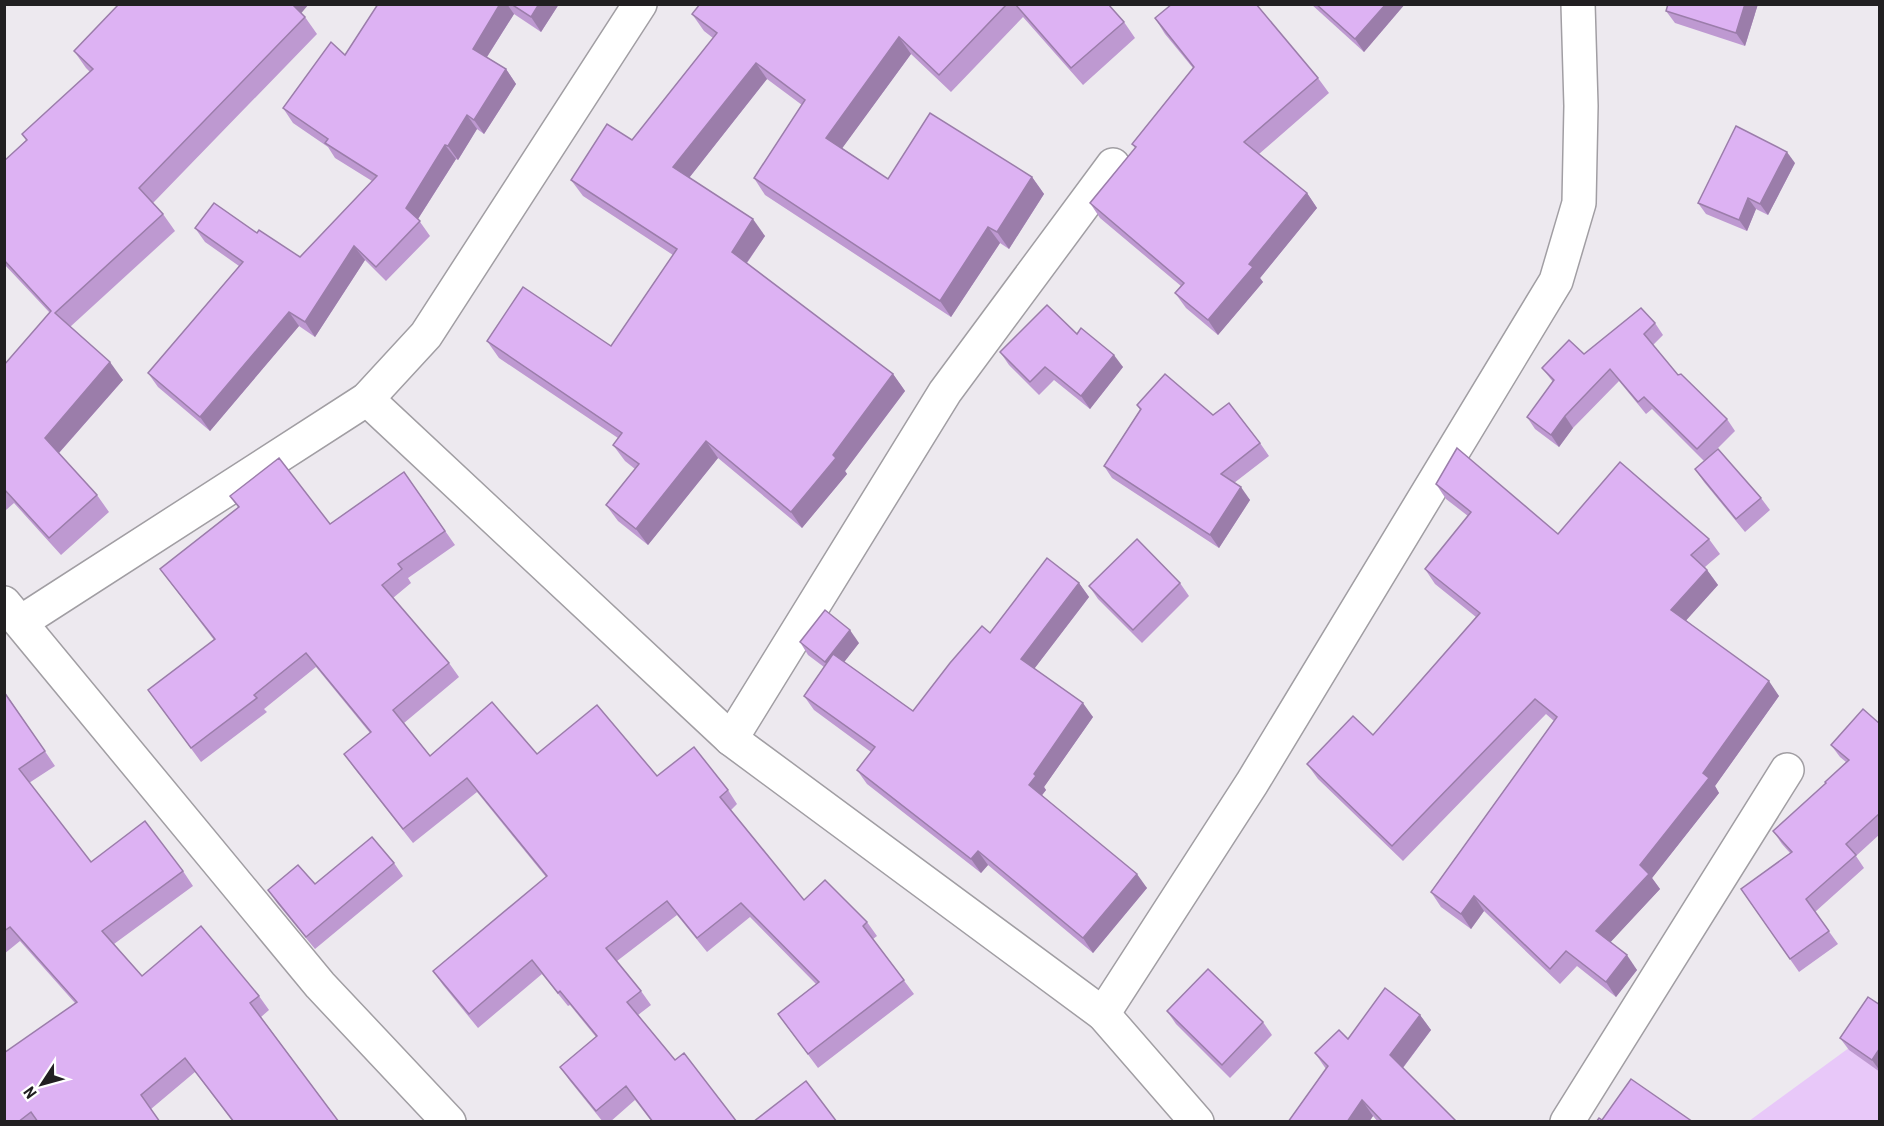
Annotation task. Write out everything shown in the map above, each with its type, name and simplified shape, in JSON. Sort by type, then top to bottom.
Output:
[{"type":"street","points":[[449,1122],[320,985],[13,613],[367,399],[426,335],[640,4]]},
{"type":"street","points":[[1103,1014],[1252,783],[1556,281],[1579,203],[1581,106],[1578,4]]},
{"type":"street","points":[[731,739],[945,392],[1113,165]]},
{"type":"street","points":[[367,399],[731,739],[1103,1014],[1197,1122]]},
{"type":"street","points":[[1567,1122],[1787,770]]},
{"type":"shaded area","points":[[1879,1026],[1879,1121],[1749,1121]]},
{"type":"building","points":[[119,4],[292,4],[305,17],[139,188],[163,214],[55,313],[110,362],[45,438],[97,495],[49,538],[4,489],[4,365],[51,311],[4,260],[4,161],[27,140],[22,134],[93,69],[74,51]]},
{"type":"building","points":[[378,4],[500,4],[473,49],[506,69],[474,120],[467,115],[448,146],[445,145],[406,208],[420,221],[376,267],[354,246],[305,322],[289,312],[200,417],[148,373],[243,262],[195,228],[214,203],[257,233],[259,230],[300,257],[377,176],[325,143],[328,139],[283,108],[331,42],[345,55]]},
{"type":"building","points":[[511,4],[539,4],[531,17]]},
{"type":"building","points":[[700,4],[1007,4],[939,75],[899,37],[826,138],[888,179],[930,113],[1032,177],[997,232],[988,227],[940,301],[754,178],[805,100],[756,63],[673,167],[753,219],[732,252],[893,374],[833,455],[836,458],[791,512],[706,441],[636,529],[606,505],[639,464],[613,445],[622,433],[487,341],[523,287],[611,346],[677,249],[571,180],[607,124],[632,140],[717,33],[692,14]]},
{"type":"building","points":[[1015,4],[1108,4],[1124,22],[1071,68]]},
{"type":"building","points":[[1172,4],[1256,4],[1318,78],[1244,142],[1307,193],[1249,264],[1253,267],[1208,320],[1175,293],[1184,283],[1090,203],[1136,147],[1132,144],[1194,67],[1155,18]]},
{"type":"building","points":[[1316,4],[1386,4],[1355,39]]},
{"type":"building","points":[[1668,4],[1745,4],[1736,33],[1666,11]]},
{"type":"building","points":[[1736,126],[1787,152],[1760,204],[1748,198],[1739,220],[1698,203]]},
{"type":"building","points":[[1047,305],[1077,334],[1081,328],[1114,355],[1081,396],[1045,367],[1030,382],[1000,352]]},
{"type":"building","points":[[1641,308],[1655,323],[1644,334],[1678,375],[1681,374],[1727,419],[1697,449],[1644,397],[1638,402],[1610,369],[1565,416],[1551,435],[1527,417],[1554,380],[1542,368],[1569,340],[1584,354]]},
{"type":"building","points":[[1165,374],[1213,415],[1229,403],[1260,443],[1221,474],[1241,487],[1210,535],[1104,466],[1141,409],[1137,405]]},
{"type":"building","points":[[1457,448],[1558,534],[1620,462],[1709,539],[1691,555],[1707,570],[1671,610],[1769,681],[1703,773],[1709,778],[1640,865],[1649,874],[1596,931],[1627,955],[1606,982],[1566,951],[1550,969],[1474,896],[1461,914],[1431,892],[1557,717],[1535,699],[1392,846],[1307,764],[1353,716],[1373,735],[1480,613],[1425,569],[1471,512],[1436,484]]},
{"type":"building","points":[[1718,449],[1761,498],[1736,519],[1695,469]]},
{"type":"building","points":[[279,458],[330,524],[404,472],[445,531],[398,564],[402,569],[382,585],[449,663],[393,710],[430,756],[492,702],[537,754],[597,705],[657,776],[694,747],[728,790],[720,797],[804,900],[825,880],[867,922],[863,926],[904,980],[808,1054],[778,1014],[819,982],[741,903],[697,938],[667,901],[606,948],[641,991],[627,1002],[675,1060],[684,1053],[737,1122],[653,1122],[626,1086],[596,1111],[560,1067],[597,1036],[532,960],[469,1014],[433,971],[547,876],[467,778],[403,829],[344,754],[371,732],[306,653],[254,695],[257,698],[191,748],[148,690],[215,639],[160,569],[239,507],[230,496]]},
{"type":"building","points":[[1137,539],[1180,583],[1133,630],[1089,586]]},
{"type":"building","points":[[1047,558],[1079,583],[1021,659],[1083,703],[1034,774],[1036,776],[1029,785],[1137,874],[1083,938],[978,851],[971,859],[857,770],[875,747],[804,696],[833,654],[913,711],[982,626],[990,633]]},
{"type":"building","points":[[825,610],[850,630],[825,662],[800,642]]},
{"type":"building","points":[[4,692],[45,751],[19,769],[91,862],[145,821],[183,871],[102,931],[142,976],[201,926],[259,996],[250,1003],[339,1122],[234,1122],[185,1058],[141,1095],[160,1122],[38,1122],[31,1112],[18,1122],[4,1122],[4,1053],[77,1002],[10,927],[4,931]]},
{"type":"building","points":[[1863,709],[1880,724],[1880,813],[1846,844],[1856,855],[1806,899],[1829,931],[1790,959],[1741,889],[1792,852],[1773,831],[1849,760],[1831,745]]},
{"type":"building","points":[[372,837],[394,863],[306,937],[268,890],[298,865],[315,884]]},
{"type":"building","points":[[1208,969],[1263,1022],[1222,1065],[1167,1011]]},
{"type":"building","points":[[1385,988],[1420,1015],[1390,1055],[1457,1122],[1383,1122],[1362,1100],[1347,1122],[1288,1122],[1328,1066],[1315,1053],[1339,1030],[1348,1039]]},
{"type":"building","points":[[1868,997],[1880,1005],[1880,1048],[1872,1060],[1840,1038]]},
{"type":"building","points":[[1631,1079],[1693,1122],[1596,1122],[1599,1118],[1602,1120]]},
{"type":"building","points":[[806,1081],[837,1122],[753,1122]]}]
